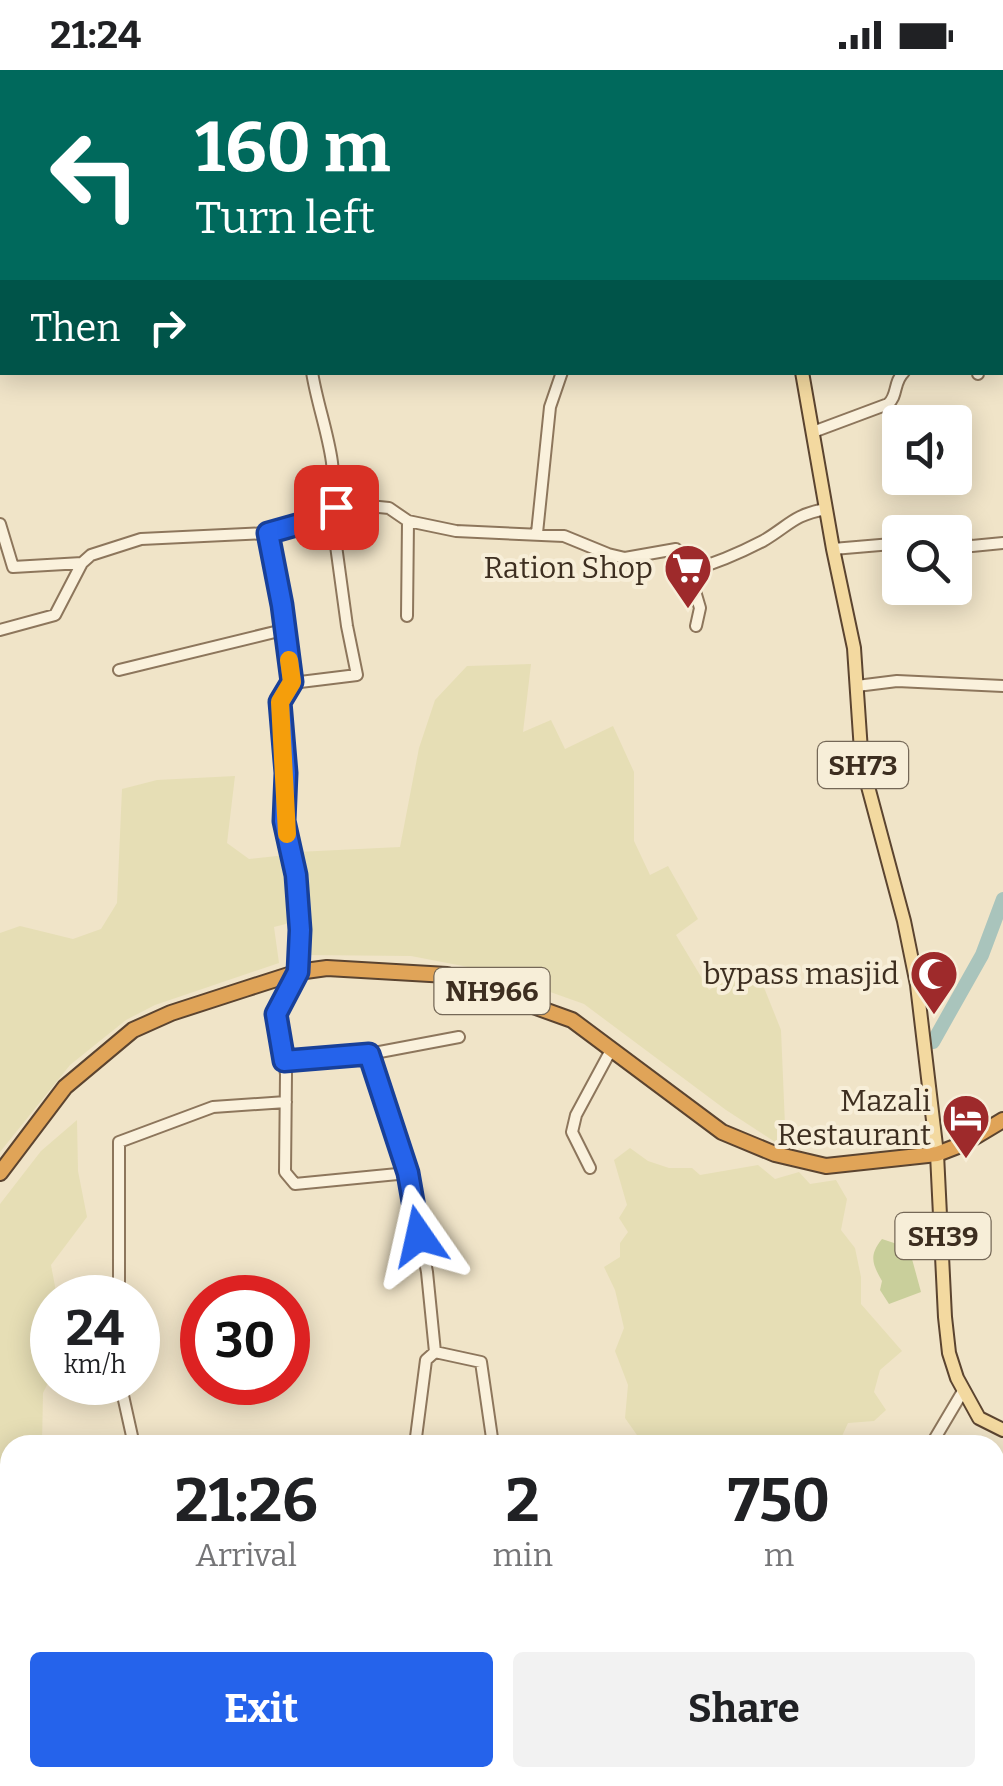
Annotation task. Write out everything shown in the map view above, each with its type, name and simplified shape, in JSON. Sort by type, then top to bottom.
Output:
[{"type":"highway","name":"NH966","points":[[0,1172],[66,1087],[133,1030],[171,1013],[298,972],[327,968],[447,975],[572,1020],[722,1132],[774,1154],[826,1166],[937,1154],[964,1144],[1003,1120]]},
{"type":"main road","name":"SH73","points":[[802,375],[854,648],[866,779],[917,986],[937,1154]]},
{"type":"main road","name":"SH39","points":[[937,1154],[949,1353],[979,1418],[1003,1430]]},
{"type":"street","points":[[292,682],[357,675],[331,509],[334,491],[328,434],[313,375]]},
{"type":"street","points":[[537,533],[550,406],[561,375]]},
{"type":"street","points":[[812,432],[892,402],[900,375]]},
{"type":"street","points":[[0,630],[55,616],[82,563],[91,555],[140,539],[268,533],[331,509],[388,508],[408,521],[477,534],[564,536],[625,558],[676,549],[685,558],[700,608],[696,626]]},
{"type":"street","points":[[689,571],[764,540],[800,514],[826,508]]},
{"type":"street","points":[[406,616],[408,521]]},
{"type":"street","points":[[0,524],[13,567],[82,563]]},
{"type":"street","points":[[268,533],[292,682],[280,702],[286,773],[284,821],[296,875],[300,930],[298,972],[276,1014],[284,1061],[285,1172],[296,1184],[408,1173]]},
{"type":"street","points":[[972,546],[1003,543]]},
{"type":"street","points":[[833,549],[882,545]]},
{"type":"street","points":[[120,670],[284,630]]},
{"type":"street","points":[[857,686],[898,681],[1003,686]]},
{"type":"street","points":[[284,1061],[369,1054],[459,1037]]},
{"type":"street","points":[[590,1168],[572,1132],[576,1115],[611,1050]]},
{"type":"street","points":[[369,1054],[408,1173],[427,1272],[435,1352]]},
{"type":"street","points":[[120,1275],[118,1142],[212,1107],[286,1102]]},
{"type":"street","points":[[416,1435],[426,1360],[435,1352]]},
{"type":"street","points":[[435,1352],[481,1362],[492,1435]]},
{"type":"street","points":[[937,1435],[964,1391]]},
{"type":"street","points":[[125,1405],[132,1435]]},
{"type":"shaded area","points":[[531,664],[523,732],[551,720],[565,749],[613,726],[634,772],[634,841],[650,875],[668,866],[698,919],[676,935],[709,990],[755,965],[781,1030],[786,1149],[726,1110],[584,1004],[494,972],[411,956],[305,955],[297,852],[400,847],[419,748],[435,700],[467,666]]},
{"type":"shaded area","points":[[235,776],[227,843],[249,859],[286,855],[294,922],[274,927],[279,963],[155,1005],[126,1020],[70,1065],[0,1152],[0,933],[20,926],[73,939],[101,929],[117,903],[122,789],[157,780]]},
{"type":"shaded area","points":[[77,1120],[78,1171],[87,1217],[51,1265],[53,1275],[30,1275],[30,1405],[43,1405],[42,1435],[0,1435],[0,1204],[41,1151]]},
{"type":"shaded area","points":[[630,1148],[648,1161],[669,1168],[692,1168],[700,1175],[758,1165],[775,1179],[799,1172],[810,1184],[836,1180],[847,1199],[841,1230],[855,1248],[861,1304],[902,1351],[880,1370],[874,1392],[886,1410],[874,1421],[848,1423],[843,1435],[637,1435],[625,1418],[628,1385],[615,1351],[624,1328],[615,1290],[604,1267],[620,1257],[620,1243],[628,1232],[619,1218],[627,1205],[614,1160]]},
{"type":"green space","points":[[882,1239],[909,1248],[921,1292],[889,1304],[880,1290],[882,1281],[873,1260]]},
{"type":"waterway","points":[[933,1042],[982,955],[1003,899]]},
{"type":"slow traffic","points":[[287,834],[280,702],[292,682],[289,660]]},
{"type":"place","name":"Ration Shop","points":[[688,610]]},
{"type":"place","name":"bypass masjid","points":[[934,1016]]},
{"type":"place","name":"Mazali Restaurant","points":[[966,1160]]},
{"type":"route","points":[[336,507],[300,524],[268,533],[292,682],[280,702],[286,773],[284,821],[296,875],[300,930],[298,972],[276,1014],[284,1061],[369,1054],[408,1173],[419,1236]]}]
